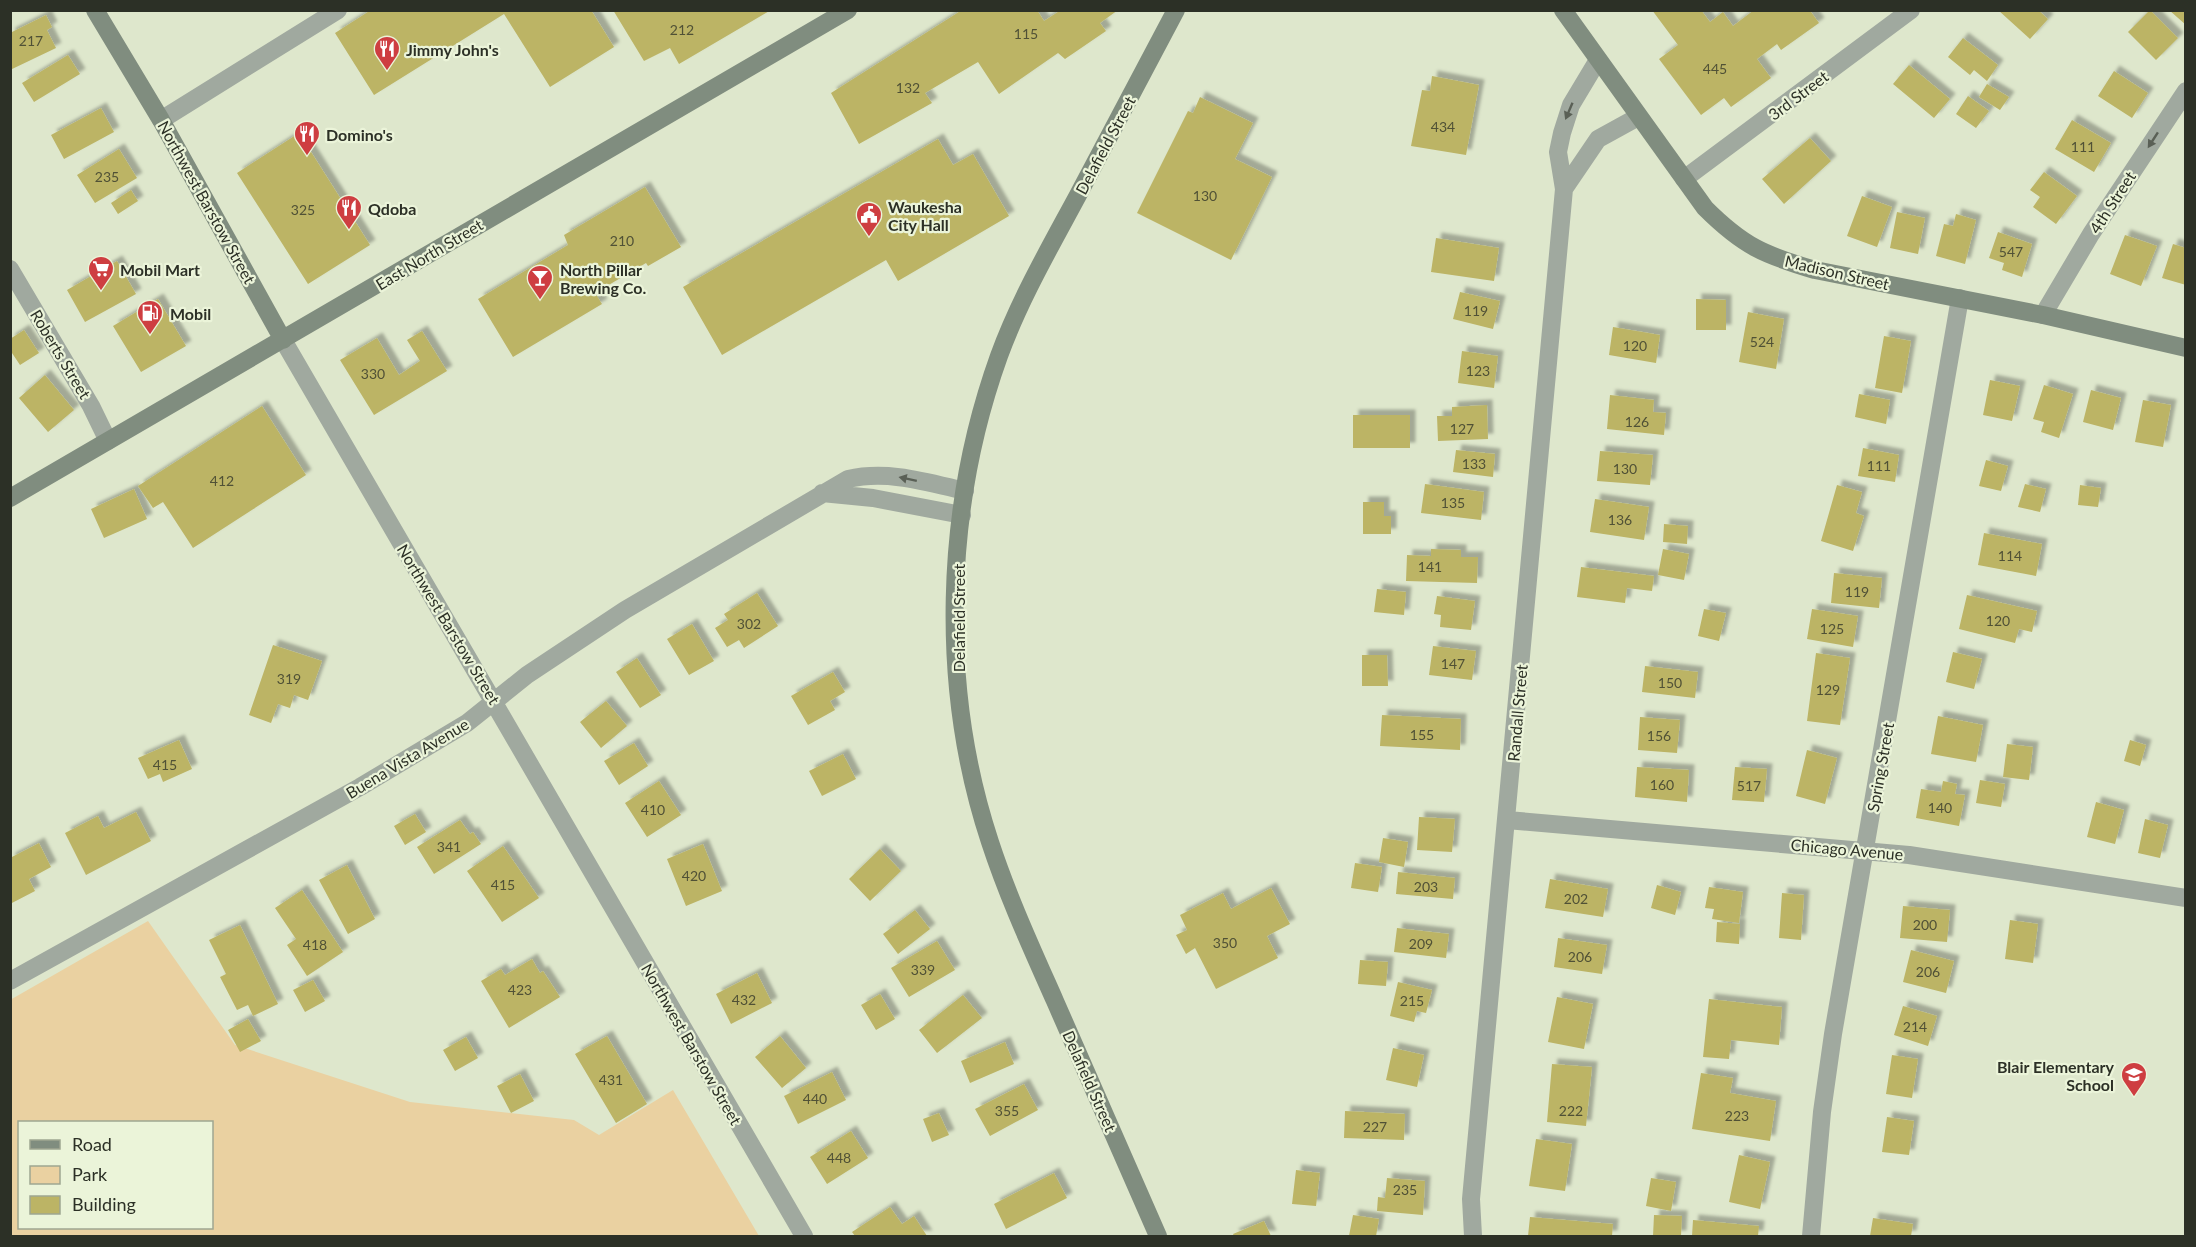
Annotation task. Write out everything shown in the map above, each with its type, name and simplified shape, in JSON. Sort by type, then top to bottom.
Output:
[{"type":"street","name":"Northwest Barstow Street","points":[[95,10],[161,120],[283,340],[804,1236]]},
{"type":"street","points":[[161,120],[338,10]]},
{"type":"street","name":"East North Street","points":[[10,498],[848,10]]},
{"type":"street","name":"Delafield Street","points":[[1158,1236],[1012,902],[989,840],[962,715],[957,668],[955,611],[965,491],[984,401],[1026,292],[1176,10]]},
{"type":"street","name":"Madison Street","points":[[1563,10],[1705,208],[1732,235],[1780,260],[1815,270],[2043,315],[2186,348]]},
{"type":"street","name":"3rd Street","points":[[1684,180],[1911,10]]},
{"type":"street","name":"Randall Street","points":[[1473,1236],[1471,1199],[1564,189],[1558,152],[1571,105],[1598,60]]},
{"type":"street","name":"4th Street","points":[[2043,315],[2091,234],[2186,91]]},
{"type":"street","name":"Randall Street","points":[[1564,189],[1598,139],[1638,117]]},
{"type":"street","name":"Roberts Street","points":[[10,269],[91,406],[108,441]]},
{"type":"street","name":"Spring Street","points":[[1811,1236],[1822,1112],[1833,1034],[1960,298]]},
{"type":"street","name":"Buena Vista Avenue","points":[[10,981],[360,788],[467,723],[527,675],[625,610],[848,479],[867,474],[891,475],[965,491]]},
{"type":"street","points":[[820,494],[873,498],[962,515]]},
{"type":"street","name":"Chicago Avenue","points":[[1507,820],[1909,855],[2186,898]]},
{"type":"green space","points":[[148,921],[235,1045],[410,1102],[574,1120],[599,1135],[673,1090],[759,1236],[11,1236],[10,1000]]},
{"type":"building","points":[[371,10],[591,10],[614,47],[550,87],[504,14],[374,95],[335,33]]},
{"type":"building","points":[[613,10],[771,10],[679,64],[670,48],[644,61]]},
{"type":"building","points":[[962,10],[1037,10],[1044,21],[1061,10],[1118,10],[1100,23],[1106,31],[1065,59],[1058,53],[999,94],[978,62],[925,93],[932,103],[859,144],[831,93]]},
{"type":"building","points":[[1652,10],[1701,10],[1710,22],[1723,12],[1733,26],[1754,10],[1814,10],[1811,12],[1819,23],[1781,50],[1777,44],[1757,59],[1771,78],[1731,107],[1724,98],[1701,115],[1659,59],[1678,45]]},
{"type":"building","points":[[1998,10],[2038,10],[2048,19],[2030,39]]},
{"type":"building","points":[[2150,10],[2178,38],[2156,60],[2128,32]]},
{"type":"building","points":[[2169,10],[2186,10],[2186,25]]},
{"type":"building","points":[[46,15],[52,27],[47,30],[56,48],[10,70],[10,33]]},
{"type":"building","points":[[1963,38],[1998,65],[1987,81],[1974,70],[1970,75],[1948,57]]},
{"type":"building","points":[[68,55],[80,74],[34,102],[22,83]]},
{"type":"building","points":[[1909,65],[1950,99],[1934,118],[1893,84]]},
{"type":"building","points":[[2114,71],[2148,93],[2132,118],[2098,96]]},
{"type":"building","points":[[1432,76],[1479,85],[1466,155],[1411,146],[1422,90],[1430,91]]},
{"type":"building","points":[[1987,84],[2009,97],[2000,110],[1979,97]]},
{"type":"building","points":[[1968,96],[1989,111],[1976,128],[1956,114]]},
{"type":"building","points":[[1200,97],[1253,123],[1235,159],[1272,177],[1231,260],[1137,213],[1188,111],[1193,113]]},
{"type":"building","points":[[101,108],[114,132],[64,159],[51,135]]},
{"type":"building","points":[[2072,120],[2111,143],[2094,172],[2055,149]]},
{"type":"building","points":[[299,133],[370,245],[308,284],[237,173]]},
{"type":"building","points":[[1810,138],[1831,161],[1784,204],[1762,179]]},
{"type":"building","name":"Waukesha City Hall","points":[[938,139],[953,165],[973,154],[1009,216],[898,281],[886,260],[722,355],[683,287]]},
{"type":"building","points":[[119,149],[137,178],[95,203],[77,175]]},
{"type":"building","points":[[2044,172],[2077,196],[2056,224],[2033,207],[2040,197],[2030,190]]},
{"type":"building","points":[[645,187],[681,247],[648,266],[646,263],[595,293],[602,304],[513,357],[478,299],[568,245],[564,235]]},
{"type":"building","points":[[131,190],[138,201],[118,214],[111,203]]},
{"type":"building","points":[[1862,196],[1892,207],[1877,247],[1847,236]]},
{"type":"building","points":[[1897,212],[1925,218],[1918,254],[1890,248]]},
{"type":"building","points":[[1956,214],[1976,220],[1965,264],[1936,256],[1944,224],[1953,226]]},
{"type":"building","points":[[1998,232],[2032,244],[2022,277],[2002,270],[2004,263],[1989,258]]},
{"type":"building","points":[[2125,235],[2157,246],[2141,286],[2110,274]]},
{"type":"building","points":[[1436,238],[1499,248],[1494,281],[1431,272]]},
{"type":"building","points":[[2173,244],[2186,248],[2186,285],[2162,278]]},
{"type":"building","name":"Mobil Mart","points":[[117,261],[136,294],[85,322],[67,290]]},
{"type":"building","points":[[1460,292],[1500,301],[1493,329],[1453,319]]},
{"type":"building","name":"Mobil","points":[[158,299],[186,346],[141,372],[113,326]]},
{"type":"building","points":[[1696,299],[1726,300],[1726,330],[1696,330]]},
{"type":"building","points":[[1748,312],[1784,319],[1776,369],[1739,362]]},
{"type":"building","points":[[1613,327],[1660,335],[1656,363],[1609,355]]},
{"type":"building","points":[[24,330],[39,353],[20,365],[10,350],[10,339]]},
{"type":"building","points":[[422,331],[447,371],[374,415],[340,360],[377,338],[399,375],[420,361],[407,340]]},
{"type":"building","points":[[1884,336],[1911,341],[1902,393],[1875,388]]},
{"type":"building","points":[[1462,351],[1498,356],[1494,388],[1458,383]]},
{"type":"building","points":[[45,375],[74,410],[48,432],[19,398]]},
{"type":"building","points":[[1990,380],[2020,386],[2012,421],[1983,415]]},
{"type":"building","points":[[2044,385],[2073,394],[2059,438],[2041,432],[2044,422],[2033,419]]},
{"type":"building","points":[[2091,390],[2121,398],[2113,430],[2083,422]]},
{"type":"building","points":[[1859,394],[1890,400],[1886,424],[1855,417]]},
{"type":"building","points":[[1610,395],[1654,400],[1653,412],[1666,413],[1664,435],[1607,429]]},
{"type":"building","points":[[2143,400],[2171,405],[2163,447],[2135,442]]},
{"type":"building","points":[[1487,405],[1488,439],[1438,441],[1437,416],[1452,416],[1452,407]]},
{"type":"building","points":[[262,406],[306,475],[193,548],[163,502],[153,508],[138,486]]},
{"type":"building","points":[[1353,415],[1410,415],[1410,448],[1353,448]]},
{"type":"building","points":[[1863,448],[1899,455],[1895,482],[1858,476]]},
{"type":"building","points":[[1456,450],[1495,454],[1493,477],[1453,472]]},
{"type":"building","points":[[1600,451],[1653,455],[1650,485],[1597,481]]},
{"type":"building","points":[[1986,460],[2008,466],[2001,491],[1979,486]]},
{"type":"building","points":[[1425,484],[1484,492],[1481,520],[1421,513]]},
{"type":"building","points":[[2025,484],[2046,489],[2040,512],[2018,507]]},
{"type":"building","points":[[1837,485],[1862,492],[1856,513],[1864,516],[1853,551],[1821,541]]},
{"type":"building","points":[[2080,485],[2101,488],[2098,507],[2078,505]]},
{"type":"building","points":[[134,489],[147,519],[104,538],[91,509]]},
{"type":"building","points":[[1595,499],[1649,507],[1644,540],[1590,532]]},
{"type":"building","points":[[1363,502],[1384,502],[1384,516],[1391,516],[1391,534],[1363,534]]},
{"type":"building","points":[[1664,524],[1688,526],[1687,544],[1663,542]]},
{"type":"building","points":[[1984,533],[2042,544],[2036,576],[1978,565]]},
{"type":"building","points":[[1431,549],[1461,550],[1461,557],[1478,557],[1477,583],[1406,581],[1407,555],[1431,556]]},
{"type":"building","points":[[1663,549],[1689,554],[1684,580],[1658,575]]},
{"type":"building","points":[[1581,567],[1654,576],[1652,591],[1627,588],[1625,603],[1577,597]]},
{"type":"building","points":[[1834,573],[1882,578],[1879,608],[1831,603]]},
{"type":"building","points":[[1377,589],[1406,592],[1404,615],[1374,612]]},
{"type":"building","points":[[757,593],[778,626],[744,648],[739,640],[727,647],[715,628],[728,620],[724,614]]},
{"type":"building","points":[[1967,595],[2037,611],[2032,632],[2019,629],[2015,643],[1959,629]]},
{"type":"building","points":[[1437,596],[1475,601],[1471,630],[1440,627],[1441,615],[1434,614]]},
{"type":"building","points":[[1704,609],[1726,613],[1719,641],[1698,636]]},
{"type":"building","points":[[1812,609],[1858,616],[1853,647],[1807,639]]},
{"type":"building","points":[[692,624],[714,661],[689,675],[667,639]]},
{"type":"building","points":[[273,645],[322,661],[308,700],[294,695],[290,708],[278,704],[271,723],[249,715]]},
{"type":"building","points":[[1433,646],[1476,651],[1472,680],[1429,675]]},
{"type":"building","points":[[1953,652],[1982,659],[1974,689],[1946,682]]},
{"type":"building","points":[[1816,653],[1850,658],[1840,725],[1807,721]]},
{"type":"building","points":[[1362,655],[1387,655],[1388,686],[1362,686]]},
{"type":"building","points":[[637,658],[661,695],[640,708],[616,672]]},
{"type":"building","points":[[1645,666],[1698,672],[1695,698],[1642,692]]},
{"type":"building","points":[[833,672],[845,692],[830,701],[835,710],[808,725],[791,696]]},
{"type":"building","points":[[606,701],[627,726],[601,748],[580,722]]},
{"type":"building","points":[[1382,715],[1461,719],[1460,750],[1380,746]]},
{"type":"building","points":[[1938,716],[1983,725],[1976,762],[1931,754]]},
{"type":"building","points":[[1640,717],[1680,720],[1677,753],[1638,750]]},
{"type":"building","points":[[179,740],[192,769],[163,782],[160,774],[148,779],[138,758]]},
{"type":"building","points":[[2130,740],[2146,745],[2140,766],[2124,761]]},
{"type":"building","points":[[634,743],[648,766],[619,785],[604,761]]},
{"type":"building","points":[[2007,744],[2033,747],[2029,780],[2003,777]]},
{"type":"building","points":[[1807,750],[1837,758],[1825,804],[1796,796]]},
{"type":"building","points":[[843,754],[856,779],[822,796],[809,771]]},
{"type":"building","points":[[1637,767],[1689,770],[1687,802],[1635,797]]},
{"type":"building","points":[[1735,767],[1767,769],[1764,802],[1732,800]]},
{"type":"building","points":[[1980,780],[2005,784],[2001,807],[1976,803]]},
{"type":"building","points":[[659,781],[681,815],[647,837],[625,803]]},
{"type":"building","points":[[1943,781],[1957,784],[1955,794],[1965,795],[1959,826],[1916,818],[1921,789],[1941,792]]},
{"type":"building","points":[[2096,802],[2124,810],[2115,844],[2087,837]]},
{"type":"building","points":[[136,812],[151,841],[86,875],[65,833],[98,816],[104,828]]},
{"type":"building","points":[[415,814],[426,832],[405,845],[394,826]]},
{"type":"building","points":[[1419,817],[1455,819],[1452,852],[1417,850]]},
{"type":"building","points":[[2145,819],[2168,825],[2160,858],[2138,853]]},
{"type":"building","points":[[460,820],[470,834],[473,832],[481,844],[434,874],[417,847]]},
{"type":"building","points":[[1383,838],[1408,842],[1404,867],[1379,862]]},
{"type":"building","points":[[39,843],[51,867],[29,879],[35,891],[10,904],[10,858]]},
{"type":"building","points":[[703,844],[722,891],[686,906],[667,859]]},
{"type":"building","points":[[503,846],[539,898],[502,922],[467,871]]},
{"type":"building","points":[[880,849],[901,871],[870,901],[849,879]]},
{"type":"building","points":[[1355,863],[1382,867],[1378,892],[1351,888]]},
{"type":"building","points":[[347,865],[375,919],[348,934],[319,880]]},
{"type":"building","points":[[1398,872],[1455,878],[1453,899],[1396,894]]},
{"type":"building","points":[[1550,879],[1608,889],[1603,917],[1545,908]]},
{"type":"building","points":[[1657,885],[1681,892],[1675,915],[1651,908]]},
{"type":"building","points":[[1709,887],[1743,892],[1739,923],[1712,919],[1714,909],[1705,908]]},
{"type":"building","points":[[1271,888],[1290,924],[1267,936],[1278,958],[1216,989],[1195,948],[1186,954],[1176,935],[1187,930],[1180,915],[1223,893],[1231,909]]},
{"type":"building","points":[[302,890],[343,952],[307,976],[287,945],[296,939],[275,908]]},
{"type":"building","points":[[1782,893],[1804,895],[1801,940],[1779,938]]},
{"type":"building","points":[[1903,906],[1950,910],[1947,942],[1900,938]]},
{"type":"building","points":[[915,910],[930,929],[898,954],[883,934]]},
{"type":"building","points":[[2010,920],[2038,924],[2033,963],[2005,959]]},
{"type":"building","points":[[1717,922],[1740,924],[1739,944],[1716,942]]},
{"type":"building","points":[[240,925],[278,1004],[253,1016],[248,1005],[237,1010],[220,977],[226,974],[209,940]]},
{"type":"building","points":[[1397,928],[1449,934],[1446,958],[1394,952]]},
{"type":"building","points":[[1558,938],[1607,945],[1602,974],[1554,967]]},
{"type":"building","points":[[937,941],[955,970],[909,997],[891,968]]},
{"type":"building","points":[[1911,950],[1954,961],[1946,993],[1903,982]]},
{"type":"building","points":[[532,959],[540,973],[543,971],[560,997],[509,1028],[481,981],[501,969],[505,975]]},
{"type":"building","points":[[1360,960],[1388,962],[1386,986],[1358,984]]},
{"type":"building","points":[[757,973],[772,1003],[731,1024],[716,994]]},
{"type":"building","points":[[313,980],[325,1001],[305,1012],[293,990]]},
{"type":"building","points":[[1398,982],[1432,990],[1426,1013],[1417,1011],[1414,1022],[1390,1016]]},
{"type":"building","points":[[880,994],[895,1019],[876,1030],[861,1005]]},
{"type":"building","points":[[963,995],[982,1018],[937,1053],[919,1030]]},
{"type":"building","points":[[1557,997],[1593,1004],[1584,1049],[1548,1042]]},
{"type":"building","points":[[1709,999],[1782,1007],[1779,1045],[1731,1040],[1729,1059],[1703,1057]]},
{"type":"building","points":[[1903,1006],[1937,1016],[1928,1046],[1894,1035]]},
{"type":"building","points":[[248,1019],[261,1041],[240,1052],[228,1030]]},
{"type":"building","points":[[607,1036],[647,1104],[616,1123],[575,1054]]},
{"type":"building","points":[[780,1036],[806,1068],[782,1088],[755,1057]]},
{"type":"building","points":[[466,1037],[478,1058],[455,1071],[443,1050]]},
{"type":"building","points":[[1005,1042],[1014,1064],[970,1083],[961,1061]]},
{"type":"building","points":[[1393,1048],[1424,1055],[1417,1087],[1386,1080]]},
{"type":"building","points":[[1892,1055],[1918,1059],[1912,1098],[1886,1094]]},
{"type":"building","points":[[1552,1064],[1592,1067],[1586,1126],[1547,1122]]},
{"type":"building","points":[[832,1072],[846,1100],[798,1124],[784,1096]]},
{"type":"building","points":[[1701,1073],[1733,1078],[1730,1093],[1776,1101],[1770,1141],[1692,1129]]},
{"type":"building","points":[[520,1074],[534,1101],[511,1113],[497,1086]]},
{"type":"building","points":[[1024,1084],[1038,1110],[990,1136],[975,1109]]},
{"type":"building","points":[[1345,1111],[1405,1114],[1404,1140],[1344,1138]]},
{"type":"building","points":[[939,1113],[949,1135],[932,1142],[923,1119]]},
{"type":"building","points":[[1887,1117],[1914,1121],[1909,1155],[1882,1152]]},
{"type":"building","points":[[851,1131],[868,1158],[827,1184],[810,1157]]},
{"type":"building","points":[[1536,1139],[1572,1144],[1565,1191],[1529,1186]]},
{"type":"building","points":[[1739,1155],[1770,1162],[1760,1209],[1729,1202]]},
{"type":"building","points":[[1296,1170],[1320,1173],[1316,1206],[1292,1204]]},
{"type":"building","points":[[1054,1173],[1067,1198],[1006,1229],[994,1204]]},
{"type":"building","points":[[1387,1178],[1425,1181],[1423,1215],[1377,1211],[1378,1197],[1385,1198]]},
{"type":"building","points":[[1651,1178],[1676,1182],[1671,1211],[1646,1206]]},
{"type":"building","points":[[890,1207],[902,1224],[914,1216],[927,1236],[855,1236],[852,1232]]},
{"type":"building","points":[[1353,1215],[1379,1219],[1376,1236],[1349,1236]]},
{"type":"building","points":[[1654,1215],[1682,1216],[1681,1236],[1653,1236]]},
{"type":"building","points":[[1530,1217],[1613,1224],[1612,1236],[1528,1236]]},
{"type":"building","points":[[1873,1218],[1913,1224],[1911,1236],[1870,1236]]},
{"type":"building","points":[[1693,1220],[1759,1226],[1758,1236],[1692,1236]]},
{"type":"building","points":[[1264,1221],[1271,1236],[1234,1236],[1233,1234]]},
{"type":"place","name":"Jimmy John's","points":[[387,72]]},
{"type":"place","name":"Domino's","points":[[307,157]]},
{"type":"place","name":"Qdoba","points":[[349,231]]},
{"type":"place","name":"Waukesha City Hall","points":[[869,238]]},
{"type":"place","name":"Mobil Mart","points":[[101,292]]},
{"type":"place","name":"North Pillar Brewing Co.","points":[[540,301]]},
{"type":"place","name":"Mobil","points":[[150,336]]},
{"type":"place","name":"Blair Elementary School","points":[[2134,1098]]}]
